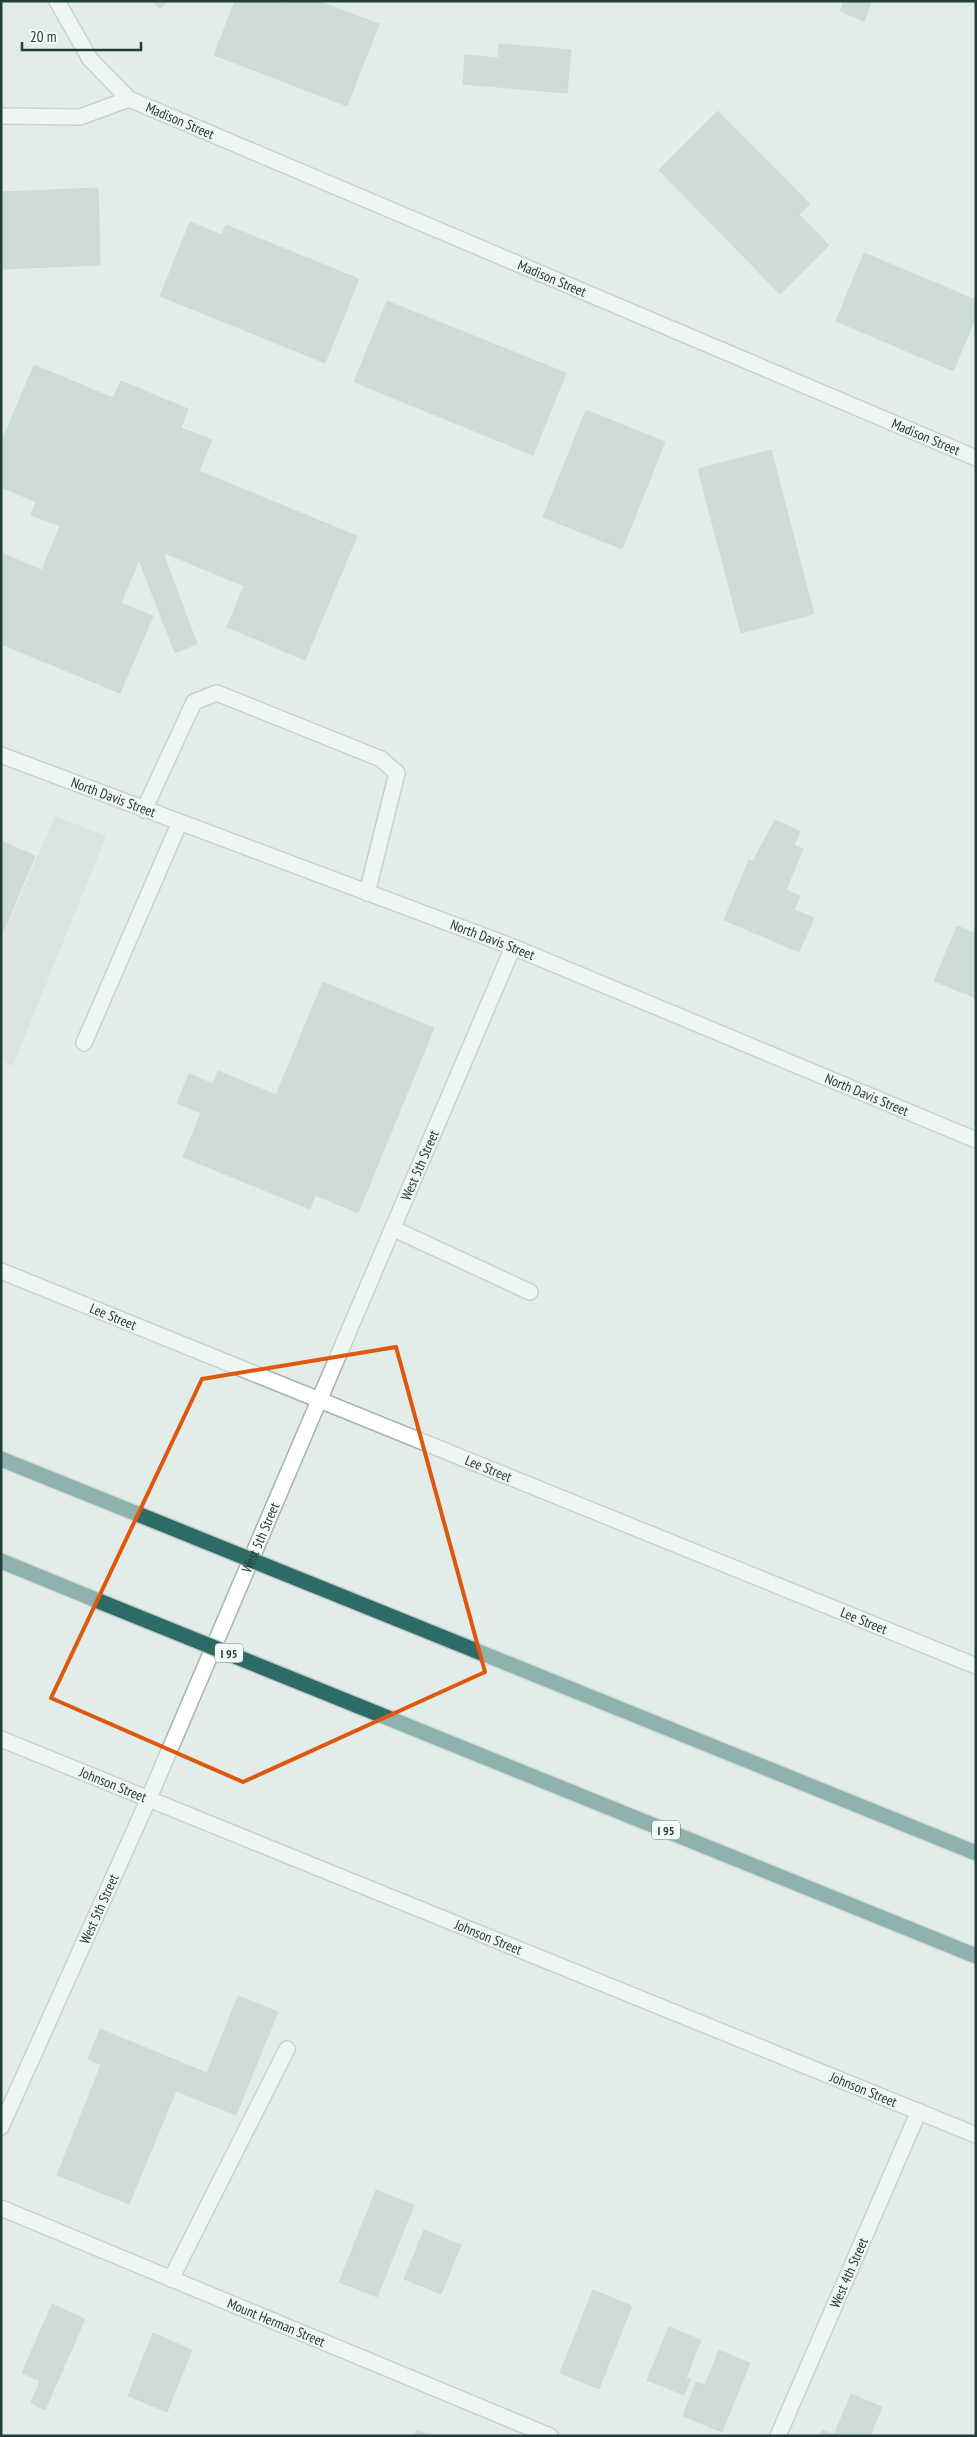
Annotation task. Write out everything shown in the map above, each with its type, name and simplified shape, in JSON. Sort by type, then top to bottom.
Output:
[{"type":"highway","points":[[1,1459],[976,1853]]},
{"type":"highway","name":"I 95","points":[[1,1562],[976,1956]]},
{"type":"street","name":"Madison Street","points":[[57,1],[90,59],[129,99],[976,458]]},
{"type":"street","name":"Madison Street","points":[[1,116],[80,117],[129,99]]},
{"type":"street","points":[[144,810],[194,702],[218,693],[381,759],[397,773],[367,893]]},
{"type":"street","name":"North Davis Street","points":[[1,756],[513,947],[976,1140]]},
{"type":"street","points":[[84,1043],[179,824]]},
{"type":"street","name":"West 5th Street","points":[[1,2127],[150,1798],[513,947]]},
{"type":"street","points":[[394,1229],[530,1292]]},
{"type":"street","name":"Lee Street","points":[[1,1271],[976,1666]]},
{"type":"street","name":"Johnson Street","points":[[1,1740],[150,1798],[976,2135]]},
{"type":"street","points":[[171,2279],[287,2049]]},
{"type":"street","name":"West 4th Street","points":[[778,2436],[919,2112]]},
{"type":"street","name":"Mount Herman Street","points":[[1,2208],[550,2436]]},
{"type":"highlighted area","points":[[396,1347],[485,1672],[243,1782],[51,1698],[202,1379]]},
{"type":"shaded area","points":[[55,816],[106,836],[13,1066],[1,1061],[1,941]]},
{"type":"building","points":[[152,1],[168,1],[160,9]]},
{"type":"building","points":[[235,1],[281,1],[287,4],[288,1],[318,1],[379,24],[347,106],[214,55]]},
{"type":"building","points":[[844,1],[872,1],[864,21],[840,11]]},
{"type":"building","points":[[499,44],[571,50],[567,93],[463,84],[465,55],[498,58]]},
{"type":"building","points":[[718,111],[810,204],[799,215],[829,245],[780,294],[659,170]]},
{"type":"building","points":[[98,188],[100,265],[1,269],[1,192]]},
{"type":"building","points":[[190,222],[222,235],[226,225],[359,279],[325,363],[160,296]]},
{"type":"building","points":[[864,253],[976,300],[976,317],[953,371],[836,321]]},
{"type":"building","points":[[387,301],[566,373],[533,455],[354,382]]},
{"type":"building","points":[[34,365],[113,398],[121,381],[188,409],[181,428],[212,440],[199,471],[357,536],[305,660],[227,627],[244,586],[165,553],[164,556],[197,644],[175,653],[139,560],[121,603],[153,616],[120,693],[1,644],[1,553],[42,570],[60,526],[31,515],[36,502],[1,487],[1,443]]},
{"type":"building","points":[[586,410],[665,442],[622,549],[543,517]]},
{"type":"building","points":[[771,450],[814,614],[741,633],[698,469]]},
{"type":"building","points":[[775,820],[800,831],[794,845],[803,849],[786,890],[800,896],[794,910],[814,918],[799,952],[724,920],[749,860],[753,861]]},
{"type":"building","points":[[1,841],[35,856],[1,937]]},
{"type":"building","points":[[957,926],[976,934],[976,998],[934,981]]},
{"type":"building","points":[[323,982],[434,1028],[358,1213],[315,1195],[310,1209],[183,1157],[201,1113],[177,1103],[189,1074],[213,1084],[218,1071],[276,1095]]},
{"type":"building","points":[[238,1996],[278,2012],[236,2115],[176,2091],[129,2204],[57,2175],[101,2065],[88,2059],[100,2029],[207,2073]]},
{"type":"building","points":[[376,2190],[414,2205],[377,2297],[339,2282]]},
{"type":"building","points":[[424,2230],[461,2245],[441,2294],[404,2279]]},
{"type":"building","points":[[593,2290],[632,2306],[599,2389],[560,2373]]},
{"type":"building","points":[[52,2304],[85,2319],[45,2410],[31,2403],[40,2381],[22,2373]]},
{"type":"building","points":[[669,2327],[701,2340],[686,2378],[691,2379],[684,2395],[647,2380]]},
{"type":"building","points":[[153,2333],[192,2350],[167,2412],[128,2396]]},
{"type":"building","points":[[719,2350],[750,2363],[722,2432],[683,2416],[696,2382],[705,2385]]},
{"type":"building","points":[[851,2394],[882,2407],[870,2436],[820,2436],[822,2430],[834,2435]]},
{"type":"building","points":[[417,2430],[431,2436],[414,2436]]}]
